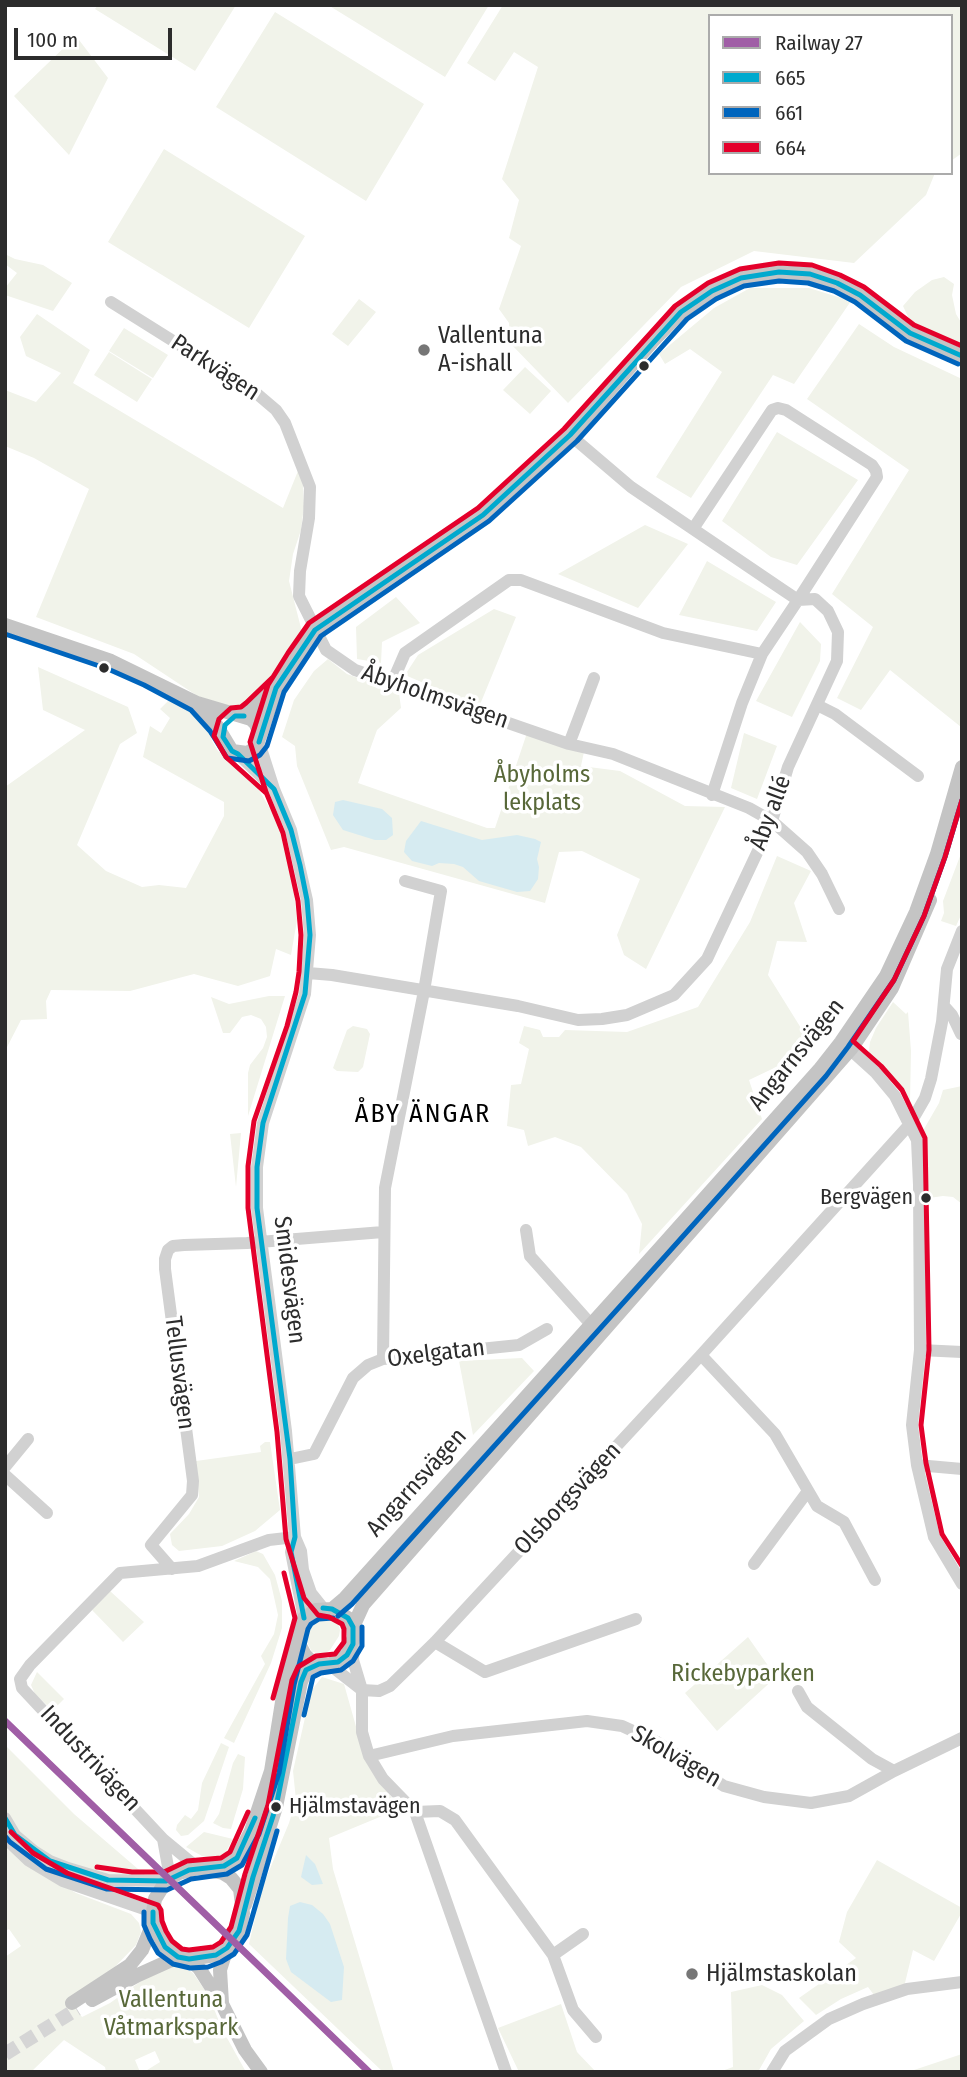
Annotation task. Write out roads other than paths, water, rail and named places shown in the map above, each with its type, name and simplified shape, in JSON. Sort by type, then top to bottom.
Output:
[{"type":"main road","points":[[197,703],[217,726],[232,751],[247,754],[254,749],[260,739],[276,688],[315,630],[484,515],[570,435],[681,312],[712,290],[741,278],[779,272],[810,274],[837,283],[860,295],[910,333],[938,348],[962,356]]},
{"type":"main road","points":[[5,625],[111,660],[197,703],[240,716],[256,724],[260,739]]},
{"type":"main road","points":[[223,737],[225,725],[276,688]]},
{"type":"main road","name":"Angarnsvägen","points":[[846,1045],[886,976],[916,912],[937,854],[962,767]]},
{"type":"main road","name":"Angarnsvägen","points":[[328,1609],[345,1598],[595,1329],[668,1259],[892,988],[923,920],[962,797]]},
{"type":"main road","name":"Angarnsvägen","points":[[354,1632],[363,1605],[595,1329]]},
{"type":"main road","points":[[222,2004],[220,1970],[227,1948],[239,1931],[276,1807],[301,1682],[306,1670],[347,1655],[354,1632],[348,1618],[328,1609],[304,1618],[285,1683],[271,1771],[251,1831],[237,1858],[224,1866],[202,1868],[168,1879],[155,1899],[153,1918],[142,1950],[130,1965],[74,2006],[138,1975],[183,1958],[216,1955],[227,1948]]},
{"type":"main road","points":[[297,1640],[304,1655],[325,1664]]},
{"type":"main road","points":[[202,1868],[223,1873],[231,1878],[240,1889],[243,1913]]},
{"type":"main road","points":[[153,1918],[165,1947],[198,1968],[222,2004],[245,2050],[261,2072]]},
{"type":"street","name":"Parkvägen","points":[[111,302],[256,393],[276,410],[285,423],[310,487],[315,490],[300,571],[299,596],[315,630]]},
{"type":"street","points":[[694,529],[772,410],[778,408],[786,410],[873,466],[877,477],[762,654],[742,703],[712,795]]},
{"type":"street","points":[[570,435],[631,487],[799,600]]},
{"type":"street","points":[[392,683],[405,653],[509,580],[521,580],[663,633],[762,654]]},
{"type":"street","name":"Åby allé","points":[[308,973],[518,1006],[578,1020],[627,1015],[674,995],[707,959],[772,821],[788,767],[837,661],[838,632],[828,611],[815,599],[799,600]]},
{"type":"street","name":"Åbyholmsvägen","points":[[315,630],[326,650],[355,670],[569,744],[613,754],[749,808],[772,821],[807,852],[822,874],[839,909]]},
{"type":"street","points":[[569,744],[594,678]]},
{"type":"street","points":[[817,705],[835,714],[918,776]]},
{"type":"street","name":"Smidesvägen","points":[[260,739],[274,789],[290,830],[307,900],[310,935],[305,994],[263,1123],[257,1167],[257,1208],[289,1459],[295,1538],[291,1552],[304,1618]]},
{"type":"street","name":"Smidesvägen","points":[[238,754],[274,789]]},
{"type":"street","points":[[383,1359],[385,1188],[441,891],[405,881]]},
{"type":"street","name":"Olsborgsvägen","points":[[362,1690],[379,1691],[390,1686],[435,1642],[910,1124],[925,1098],[931,1079],[944,1006],[947,970],[961,937]]},
{"type":"street","points":[[944,1006],[952,1015],[961,1034]]},
{"type":"street","points":[[846,1045],[895,1096],[917,1140],[920,1350],[912,1425],[917,1465],[934,1537],[962,1584]]},
{"type":"street","points":[[526,1230],[530,1256],[595,1329]]},
{"type":"street","points":[[261,1242],[383,1232]]},
{"type":"street","name":"Tellusvägen","points":[[172,1569],[151,1545],[192,1495],[193,1481],[165,1259],[168,1250],[173,1246],[261,1242]]},
{"type":"street","name":"Oxelgatan","points":[[289,1459],[314,1454],[353,1378],[368,1364],[383,1359],[519,1345],[547,1329]]},
{"type":"street","points":[[920,1350],[962,1352]]},
{"type":"street","points":[[701,1355],[775,1434],[817,1506],[844,1522],[874,1580]]},
{"type":"street","points":[[5,1466],[29,1440]]},
{"type":"street","points":[[917,1465],[962,1469]]},
{"type":"street","points":[[5,1475],[47,1513]]},
{"type":"street","points":[[754,1564],[808,1491]]},
{"type":"street","points":[[172,1569],[198,1566],[269,1540],[295,1538]]},
{"type":"street","name":"Smidesvägen","points":[[295,1538],[301,1551],[303,1570],[311,1593],[328,1609]]},
{"type":"street","name":"Industrivägen","points":[[172,1569],[120,1573],[30,1665],[20,1679],[22,1688],[163,1839],[202,1868]]},
{"type":"street","points":[[435,1642],[485,1672],[636,1619]]},
{"type":"street","points":[[354,1632],[354,1660],[362,1690],[362,1732],[369,1756],[383,1779],[415,1812],[506,2072]]},
{"type":"street","points":[[325,1664],[362,1690]]},
{"type":"street","points":[[798,1691],[807,1707],[872,1759],[894,1771]]},
{"type":"street","name":"Skolvägen","points":[[369,1756],[453,1736],[587,1721],[622,1726],[657,1742],[724,1786],[764,1797],[811,1803],[849,1796],[962,1738]]},
{"type":"street","points":[[415,1812],[440,1811],[455,1820],[554,1955],[573,2010],[596,2037]]},
{"type":"street","points":[[5,1818],[15,1835],[50,1861],[108,1880],[168,1879],[163,1839]]},
{"type":"street","points":[[5,1838],[28,1860],[63,1881],[153,1918]]},
{"type":"street","points":[[554,1955],[583,1934]]},
{"type":"street","points":[[772,2072],[785,2051],[829,2020],[863,2004],[906,1989],[962,1982]]},
{"type":"tunnel","points":[[5,2054],[77,2009]]},
{"type":"rail line","name":"27","points":[[5,1721],[369,2072]]},
{"type":"place","name":"Vallentuna A-ishall","points":[[424,350]]},
{"type":"place","name":"Bergvägen","points":[[926,1198]]},
{"type":"place","name":"Hjälmstavägen","points":[[276,1807]]},
{"type":"place","name":"Hjälmstaskolan","points":[[692,1974]]},
{"type":"district","name":"ÅBY ÄNGAR","points":[[423,1115]]},
{"type":"park label","name":"Åbyholms lekplats","points":[[542,789]]},
{"type":"park label","name":"Rickebyparken","points":[[743,1674]]},
{"type":"park label","name":"Vallentuna Våtmarkspark","points":[[171,2014]]}]
